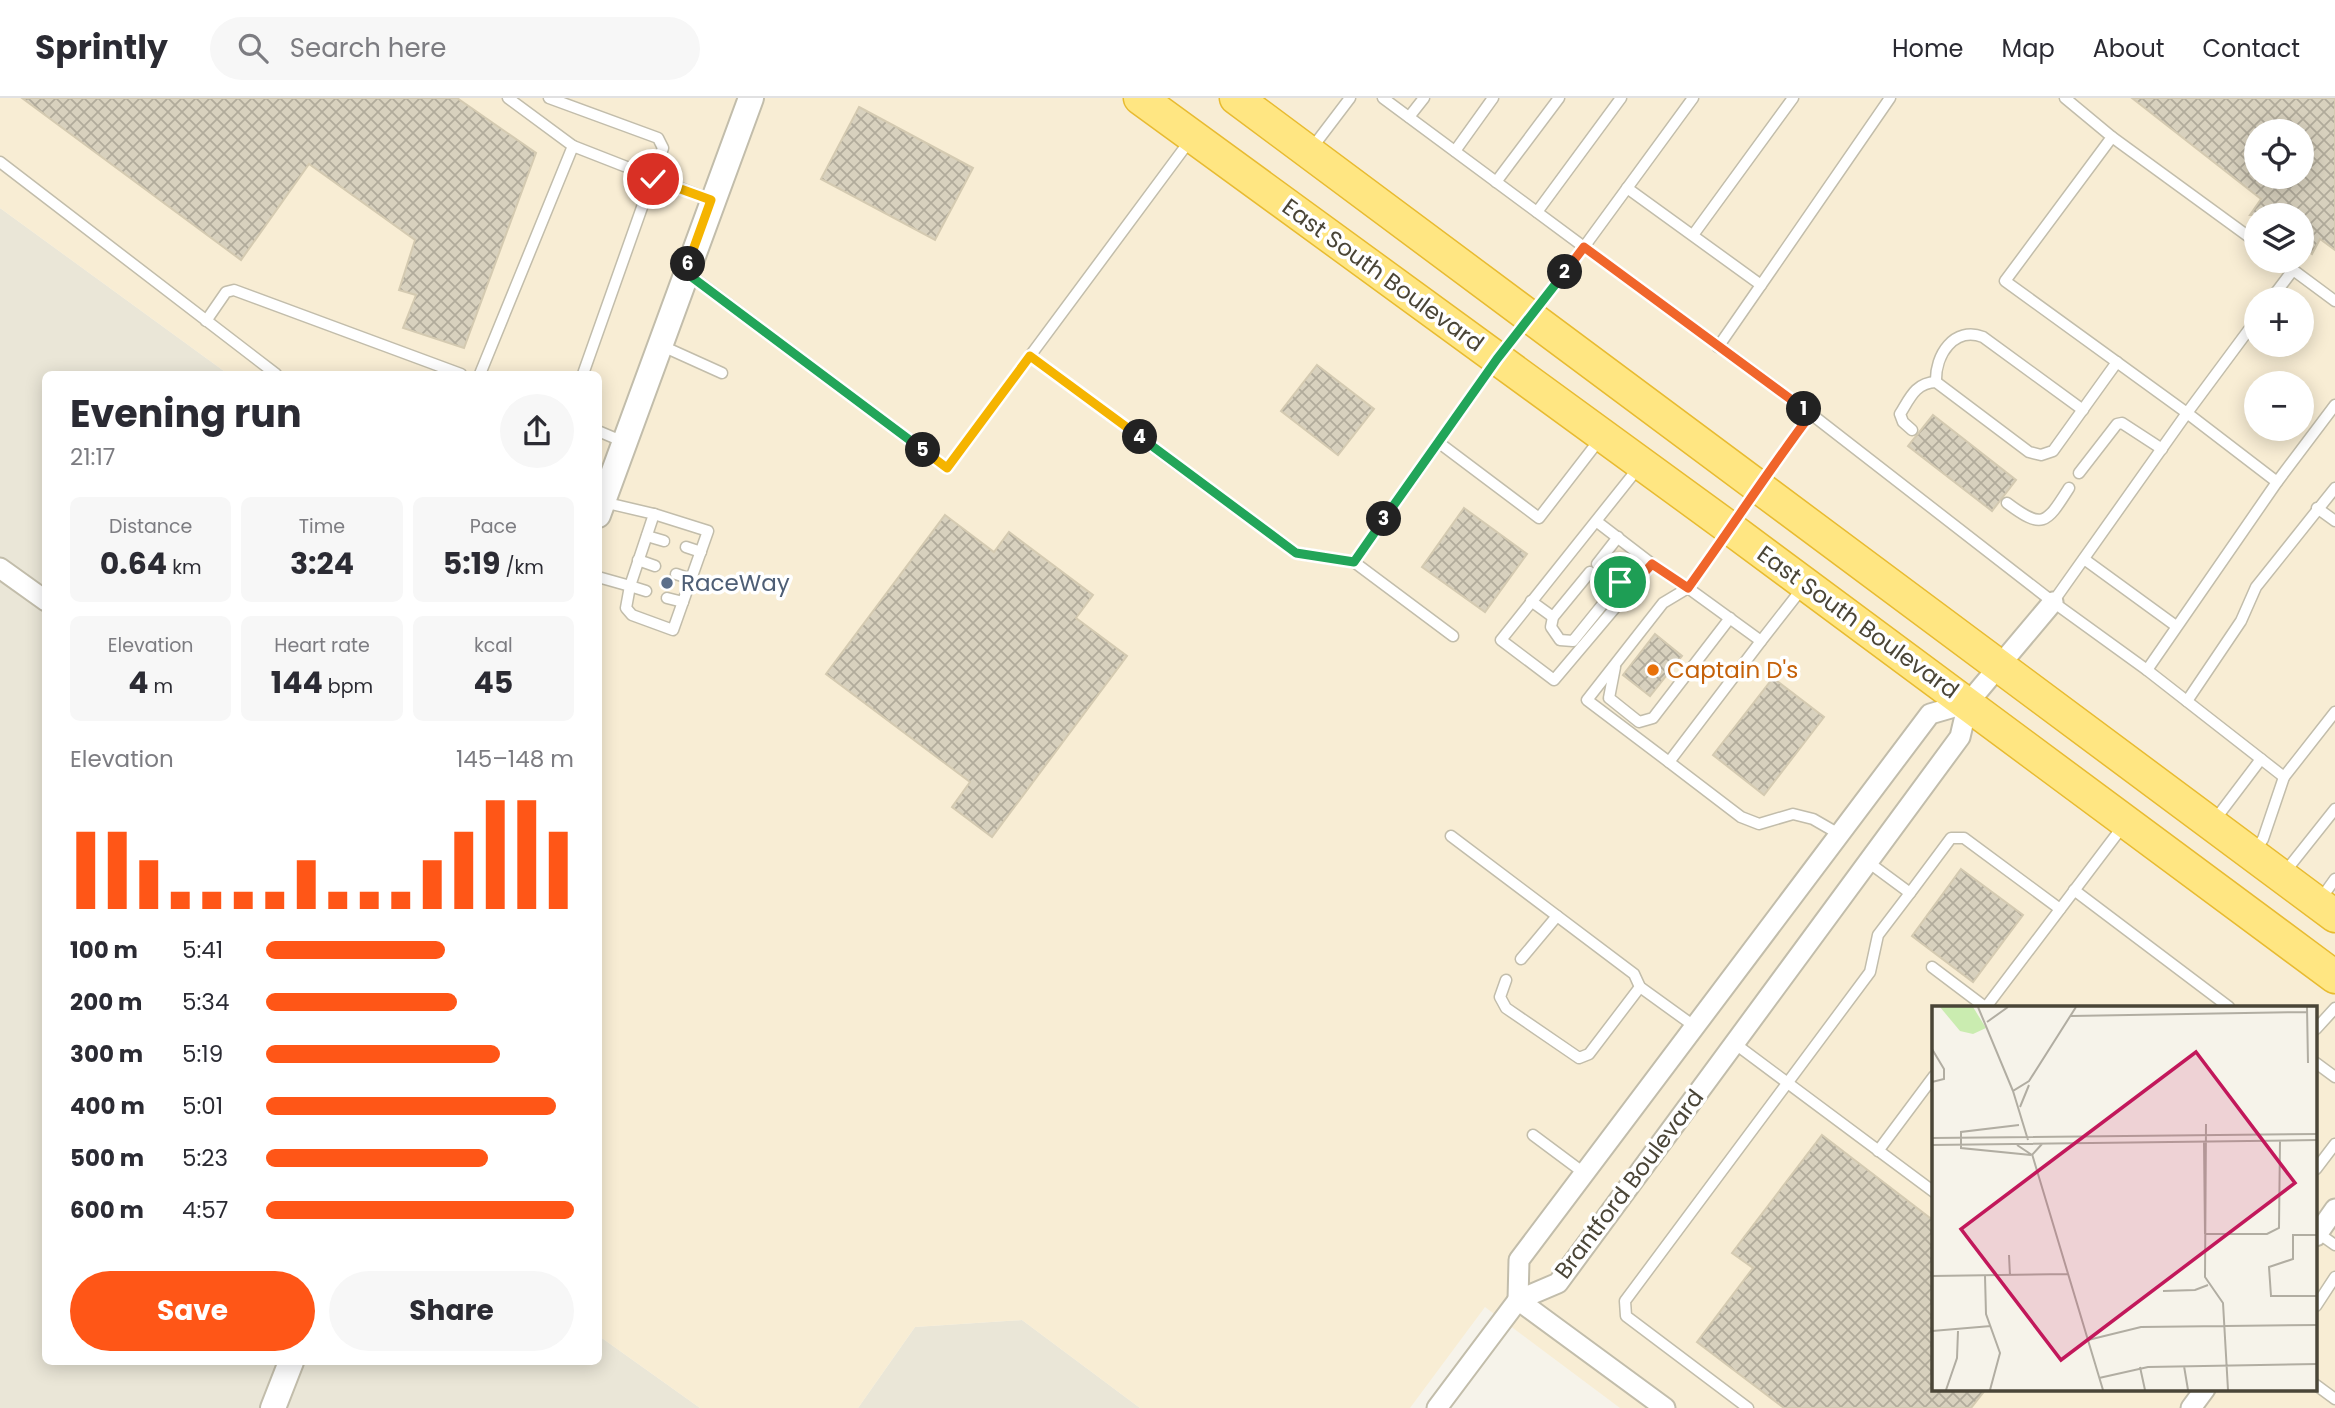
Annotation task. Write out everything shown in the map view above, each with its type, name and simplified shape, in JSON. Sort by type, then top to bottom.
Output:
[{"type":"highway","name":"East South Boulevard","points":[[1140,98],[1806,584],[2335,977]]},
{"type":"highway","points":[[1236,98],[2252,854],[2282,876],[2329,900]]},
{"type":"street","points":[[602,506],[711,200],[751,98]]},
{"type":"street","points":[[0,568],[42,598]]},
{"type":"street","name":"Brantford Boulevard","points":[[1968,704],[1930,714],[1694,1026],[1520,1260],[1518,1300],[1558,1283],[1960,737],[1968,704],[2053,602]]},
{"type":"street","points":[[2318,1233],[2335,1209]]},
{"type":"street","points":[[1437,1408],[1518,1300],[1665,1408]]},
{"type":"street","points":[[273,1408],[289,1365]]},
{"type":"street","points":[[2191,1408],[2202,1390]]},
{"type":"lane","points":[[508,98],[573,146],[711,200]]},
{"type":"lane","points":[[549,98],[658,138],[663,148],[584,371]]},
{"type":"lane","points":[[1309,151],[1350,98]]},
{"type":"lane","points":[[1383,98],[1811,414],[2284,777]]},
{"type":"lane","points":[[1409,117],[1424,98]]},
{"type":"lane","points":[[1455,151],[1493,98]]},
{"type":"lane","points":[[1496,182],[1559,98]]},
{"type":"lane","points":[[1537,212],[1622,98]]},
{"type":"lane","points":[[1354,562],[1497,359],[1584,247],[1693,98]]},
{"type":"lane","points":[[1693,235],[1793,98]]},
{"type":"lane","points":[[2065,98],[2112,137],[2244,233]]},
{"type":"lane","points":[[1718,347],[1884,100]]},
{"type":"lane","points":[[685,272],[947,468],[1193,136]]},
{"type":"lane","points":[[2112,137],[2005,281],[2277,482]]},
{"type":"lane","points":[[482,371],[573,146]]},
{"type":"lane","points":[[0,162],[272,371]]},
{"type":"lane","points":[[1627,188],[1761,285]]},
{"type":"lane","points":[[2280,287],[2291,273]]},
{"type":"lane","points":[[2297,273],[2335,301]]},
{"type":"lane","points":[[206,321],[226,292],[234,290],[453,371]]},
{"type":"lane","points":[[1936,382],[1935,368],[1942,351],[1960,335],[1971,333],[1983,337],[2082,410]]},
{"type":"lane","points":[[2053,602],[2244,336]]},
{"type":"lane","points":[[660,344],[722,373]]},
{"type":"lane","points":[[1030,356],[1296,553],[1354,562],[1453,636]]},
{"type":"lane","points":[[1912,430],[1903,422],[1900,414],[1916,388],[1924,383],[1936,382],[2029,452],[2041,455],[2053,452],[2117,362]]},
{"type":"lane","points":[[2147,670],[2277,482],[2335,405]]},
{"type":"lane","points":[[1811,414],[1758,484],[1731,529],[1688,588],[1663,603],[1587,700],[1741,817],[1759,824],[1793,814],[1813,819],[1839,834]]},
{"type":"lane","points":[[2079,473],[2116,424],[2122,423],[2162,449]]},
{"type":"lane","points":[[602,433],[625,442]]},
{"type":"lane","points":[[1438,442],[1539,518],[1602,436]]},
{"type":"lane","points":[[1641,464],[1501,640],[1555,680],[1652,564]]},
{"type":"lane","points":[[2007,502],[2031,520],[2042,521],[2050,517],[2069,488]]},
{"type":"lane","points":[[2187,701],[2241,621],[2256,587],[2335,488]]},
{"type":"lane","points":[[2318,508],[2335,521]]},
{"type":"lane","points":[[602,509],[653,514],[708,531],[673,631],[632,615],[626,608],[630,586],[653,514]]},
{"type":"lane","points":[[1596,521],[1761,641]]},
{"type":"lane","points":[[647,536],[664,541]]},
{"type":"lane","points":[[1618,537],[1553,617],[1553,634],[1560,640],[1573,641],[1626,576],[1643,574]]},
{"type":"lane","points":[[686,547],[701,552]]},
{"type":"lane","points":[[2084,559],[2176,626]]},
{"type":"lane","points":[[638,560],[655,566]]},
{"type":"lane","points":[[676,574],[691,579]]},
{"type":"lane","points":[[602,578],[646,591]]},
{"type":"lane","points":[[1669,762],[1806,584]]},
{"type":"lane","points":[[667,597],[683,602]]},
{"type":"lane","points":[[1531,601],[1553,617]]},
{"type":"lane","points":[[1616,663],[1609,698],[1639,722],[1653,719],[1730,618]]},
{"type":"lane","points":[[2252,854],[2263,839],[2284,777],[2335,712]]},
{"type":"lane","points":[[2212,824],[2261,759]]},
{"type":"lane","points":[[2282,876],[2335,810]]},
{"type":"lane","points":[[1987,1006],[2126,821]]},
{"type":"lane","points":[[1451,836],[1634,974],[1640,987],[1694,1026]]},
{"type":"lane","points":[[1748,1408],[1626,1316],[1625,1301],[1870,972],[1878,936],[1951,838],[1964,838],[2060,909]]},
{"type":"lane","points":[[1868,862],[1910,893]]},
{"type":"lane","points":[[2074,890],[2228,1006]]},
{"type":"lane","points":[[1521,959],[1557,916]]},
{"type":"lane","points":[[1932,967],[1985,1006]]},
{"type":"lane","points":[[1506,980],[1500,997],[1506,1008],[1579,1058],[1589,1054],[1640,987]]},
{"type":"lane","points":[[2318,1027],[2335,1008]]},
{"type":"lane","points":[[1734,1044],[1932,1191]]},
{"type":"lane","points":[[2318,1064],[2335,1077]]},
{"type":"lane","points":[[1878,1151],[1932,1079]]},
{"type":"lane","points":[[1533,1135],[1584,1173]]},
{"type":"lane","points":[[2318,1166],[2335,1144]]},
{"type":"lane","points":[[2318,1235],[2335,1245]]},
{"type":"lane","points":[[2318,1303],[2335,1277]]},
{"type":"lane","points":[[2318,1386],[2335,1399]]},
{"type":"shaded area","points":[[0,98],[2335,98],[2335,1408],[1620,1408],[1485,1307],[1410,1408],[1140,1408],[1022,1320],[915,1327],[858,1408],[700,1408],[602,1338],[602,371],[224,371],[0,208]]},
{"type":"shaded area","points":[[0,208],[224,371],[42,371],[42,1365],[602,1365],[602,1338],[700,1408],[0,1408]]},
{"type":"shaded area","points":[[1022,1320],[1140,1408],[858,1408],[915,1327]]},
{"type":"building","points":[[22,98],[457,98],[536,153],[464,348],[403,328],[416,295],[399,290],[415,240],[309,164],[241,260]]},
{"type":"building","points":[[2132,98],[2335,98],[2335,250],[2320,239],[2314,250],[2314,203],[2258,203],[2261,199],[2248,189],[2314,189],[2314,119],[2244,119],[2244,186]]},
{"type":"building","points":[[859,107],[973,168],[935,240],[821,179]]},
{"type":"building","points":[[1317,365],[1374,409],[1338,455],[1281,411]]},
{"type":"building","points":[[1933,415],[2016,480],[1992,511],[1908,446]]},
{"type":"building","points":[[1464,508],[1527,554],[1485,612],[1422,567]]},
{"type":"building","points":[[945,515],[994,552],[1009,532],[1093,595],[1076,618],[1127,656],[992,837],[952,807],[970,782],[826,674]]},
{"type":"building","points":[[1655,634],[1682,656],[1650,696],[1623,675]]},
{"type":"building","points":[[1773,678],[1824,717],[1764,795],[1713,755]]},
{"type":"building","points":[[1961,869],[2023,915],[1973,982],[1912,936]]},
{"type":"building","points":[[1822,1135],[1932,1219],[1932,1390],[1985,1390],[1971,1408],[1784,1408],[1697,1342],[1753,1268],[1732,1253]]},
{"type":"place","name":"RaceWay","points":[[667,583]]},
{"type":"place","name":"Captain D's","points":[[1653,670]]},
{"type":"route","points":[[653,179],[711,200],[685,272],[947,468],[1030,356],[1296,553],[1354,562],[1497,359],[1584,247],[1811,414],[1758,484],[1731,529],[1688,588],[1652,564],[1643,574],[1626,576],[1620,582]]}]
